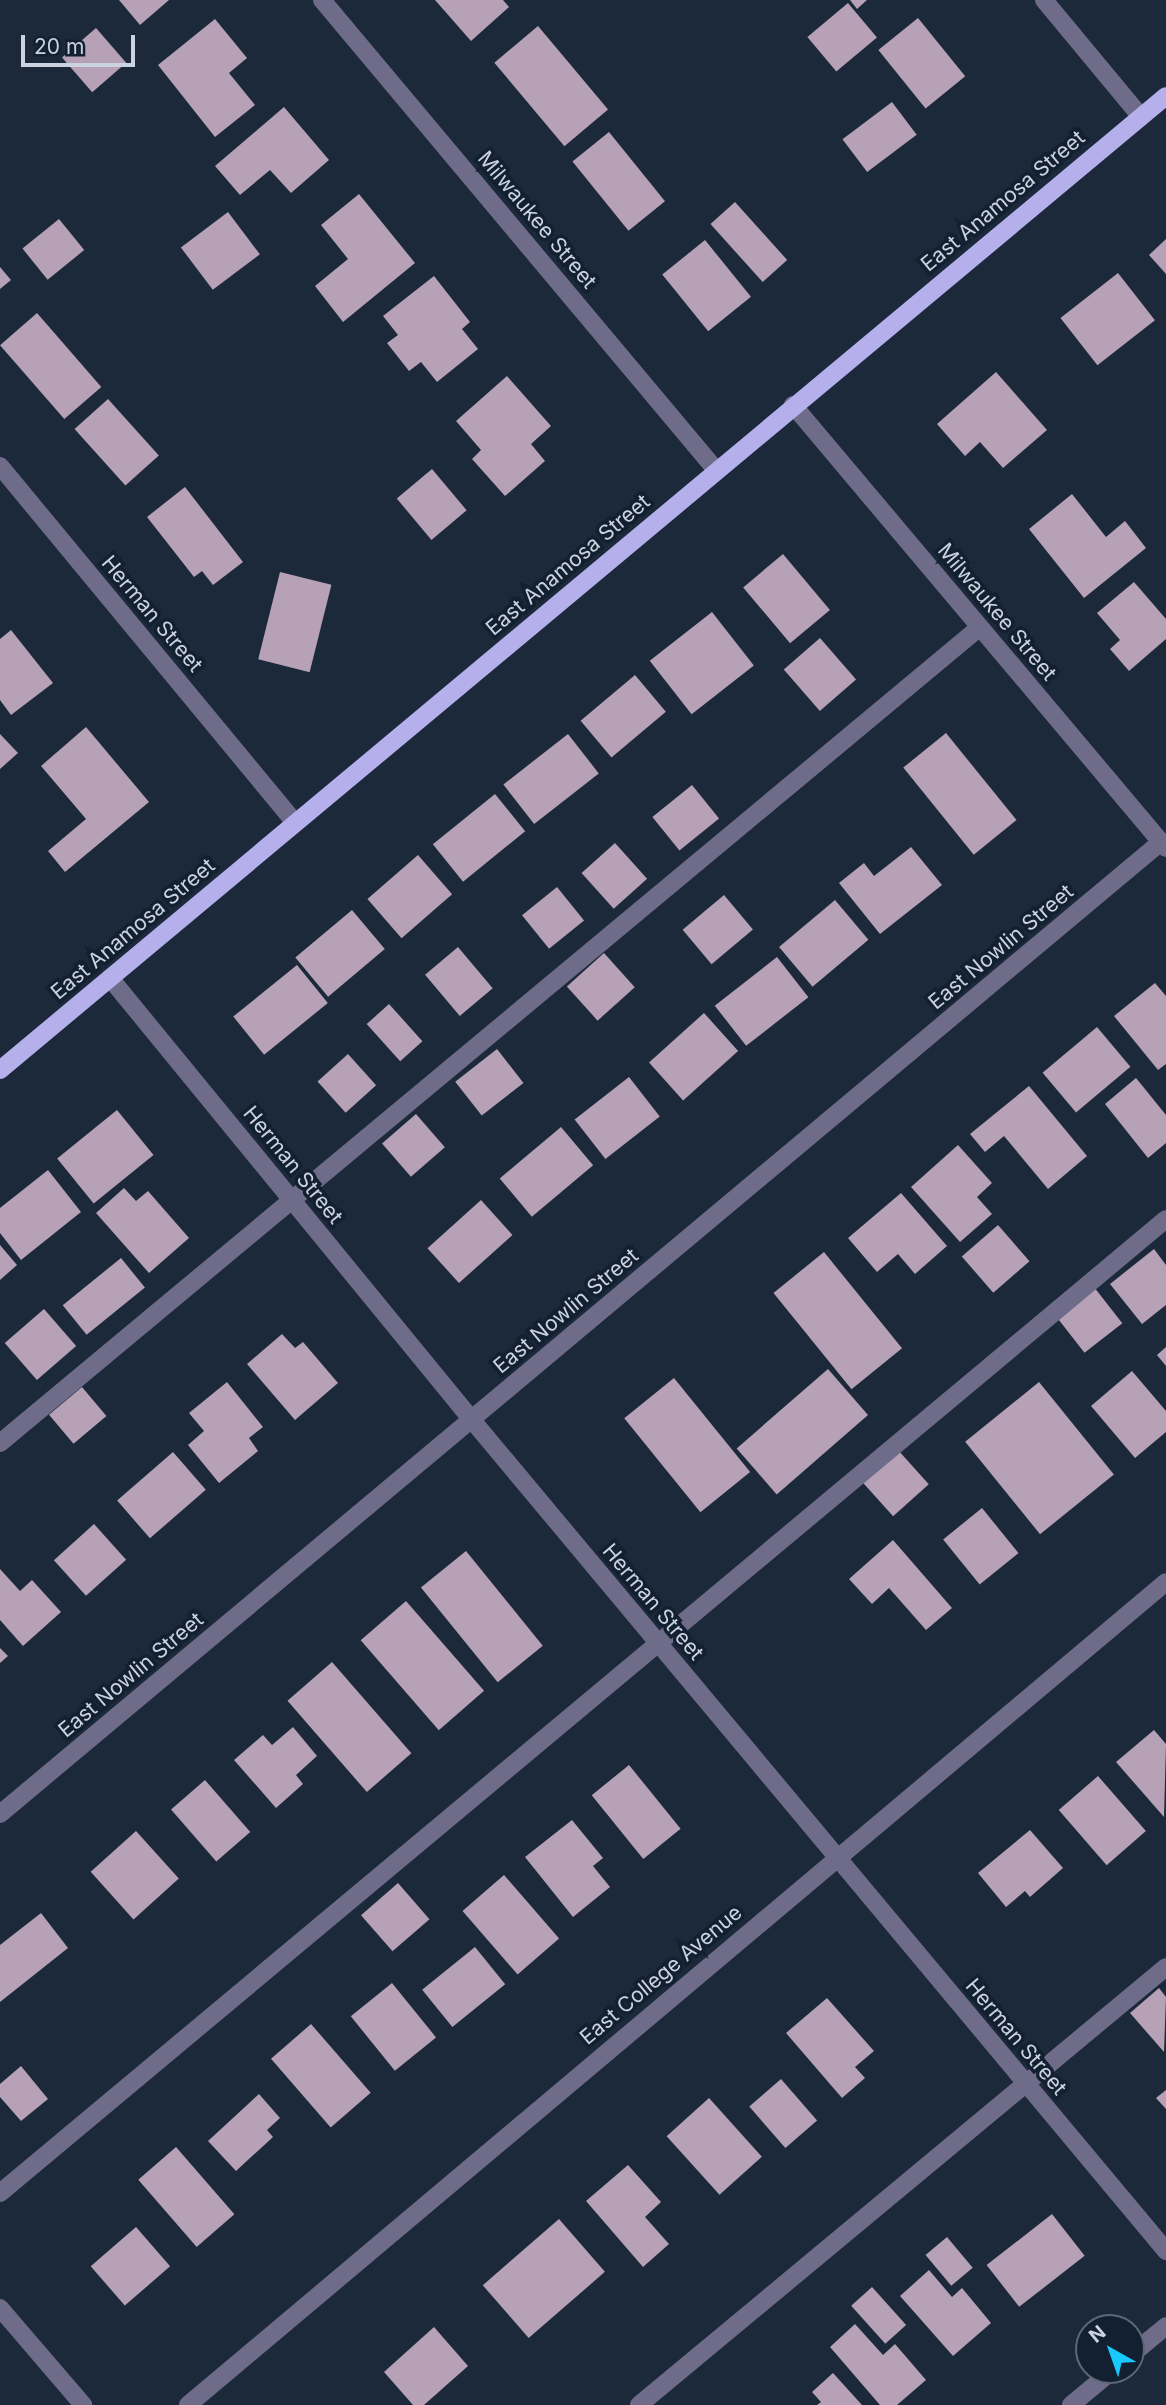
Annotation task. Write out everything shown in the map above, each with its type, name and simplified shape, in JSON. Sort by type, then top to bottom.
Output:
[{"type":"main road","name":"East Anamosa Street","points":[[0,1070],[1166,96]]},
{"type":"street","name":"Milwaukee Street","points":[[322,0],[716,470]]},
{"type":"street","points":[[1044,0],[1141,117]]},
{"type":"street","name":"Milwaukee Street","points":[[793,405],[1164,845]]},
{"type":"street","name":"Herman Street","points":[[0,466],[295,823]]},
{"type":"street","points":[[0,1443],[980,627]]},
{"type":"street","name":"East Nowlin Street","points":[[0,1814],[1164,845]]},
{"type":"street","name":"Herman Street","points":[[110,978],[472,1420],[1166,2251]]},
{"type":"street","points":[[0,2193],[1166,1219]]},
{"type":"street","name":"East College Avenue","points":[[188,2405],[835,1857],[1166,1582]]},
{"type":"street","points":[[639,2405],[1166,1967]]},
{"type":"street","points":[[0,2308],[83,2405]]},
{"type":"street","points":[[1145,2343],[1166,2326]]},
{"type":"street","points":[[1071,2405],[1096,2384]]},
{"type":"building","points":[[119,0],[169,0],[140,25]]},
{"type":"building","points":[[435,0],[503,0],[509,7],[471,41]]},
{"type":"building","points":[[850,0],[867,0],[857,9]]},
{"type":"building","points":[[848,3],[877,37],[836,72],[807,37]]},
{"type":"building","points":[[918,18],[965,76],[926,108],[878,50]]},
{"type":"building","points":[[215,19],[247,58],[229,73],[255,105],[215,137],[158,65]]},
{"type":"building","points":[[538,26],[608,109],[564,146],[494,63]]},
{"type":"building","points":[[96,28],[126,63],[92,92],[62,58]]},
{"type":"building","points":[[892,102],[917,135],[867,172],[842,139]]},
{"type":"building","points":[[284,107],[329,160],[291,193],[270,170],[240,195],[215,166]]},
{"type":"building","points":[[609,132],[665,201],[628,231],[572,162]]},
{"type":"building","points":[[359,194],[415,263],[343,322],[315,286],[348,259],[321,225]]},
{"type":"building","points":[[735,202],[787,260],[763,282],[710,224]]},
{"type":"building","points":[[228,212],[260,254],[213,290],[181,248]]},
{"type":"building","points":[[59,219],[84,250],[48,280],[22,249]]},
{"type":"building","points":[[1166,239],[1166,274],[1149,255]]},
{"type":"building","points":[[705,240],[751,297],[708,331],[662,275]]},
{"type":"building","points":[[0,267],[11,280],[0,289]]},
{"type":"building","points":[[1118,273],[1155,320],[1097,365],[1060,318]]},
{"type":"building","points":[[434,276],[470,322],[462,329],[478,349],[437,382],[421,362],[409,371],[387,343],[398,335],[383,316]]},
{"type":"building","points":[[37,313],[101,387],[64,419],[0,345]]},
{"type":"building","points":[[996,372],[1047,430],[1003,468],[980,442],[965,456],[937,424]]},
{"type":"building","points":[[507,376],[551,426],[531,444],[545,461],[505,496],[472,459],[481,450],[456,421]]},
{"type":"building","points":[[108,399],[159,455],[125,486],[75,429]]},
{"type":"building","points":[[432,469],[467,510],[431,540],[397,499]]},
{"type":"building","points":[[185,487],[243,562],[213,585],[202,571],[194,577],[147,517]]},
{"type":"building","points":[[1072,494],[1106,537],[1125,521],[1146,548],[1084,598],[1029,529]]},
{"type":"building","points":[[783,554],[830,610],[790,643],[743,587]]},
{"type":"building","points":[[280,572],[331,585],[310,672],[258,659]]},
{"type":"building","points":[[1134,582],[1166,619],[1166,639],[1129,671],[1110,649],[1120,640],[1097,613]]},
{"type":"building","points":[[712,612],[754,666],[692,714],[650,661]]},
{"type":"building","points":[[11,630],[53,683],[11,715],[0,700],[0,639]]},
{"type":"building","points":[[820,638],[856,680],[820,711],[784,669]]},
{"type":"building","points":[[635,675],[666,712],[611,757],[581,721]]},
{"type":"building","points":[[86,727],[149,802],[65,872],[48,851],[86,819],[41,766]]},
{"type":"building","points":[[946,733],[1016,820],[974,855],[903,768]]},
{"type":"building","points":[[0,734],[18,753],[0,769]]},
{"type":"building","points":[[568,734],[599,773],[534,824],[503,784]]},
{"type":"building","points":[[692,785],[719,818],[679,851],[652,817]]},
{"type":"building","points":[[495,794],[525,831],[463,882],[433,844]]},
{"type":"building","points":[[615,843],[647,879],[614,909],[582,873]]},
{"type":"building","points":[[911,847],[942,885],[880,934],[839,883],[864,863],[874,876]]},
{"type":"building","points":[[418,855],[452,894],[402,938],[367,899]]},
{"type":"building","points":[[557,887],[584,920],[549,949],[522,915]]},
{"type":"building","points":[[724,895],[753,929],[712,964],[683,930]]},
{"type":"building","points":[[835,900],[868,940],[813,987],[779,947]]},
{"type":"building","points":[[352,910],[385,949],[328,997],[295,958]]},
{"type":"building","points":[[458,947],[493,988],[460,1016],[425,975]]},
{"type":"building","points":[[604,953],[635,987],[598,1021],[567,986]]},
{"type":"building","points":[[777,957],[808,997],[746,1046],[715,1006]]},
{"type":"building","points":[[297,965],[328,1003],[264,1055],[233,1017]]},
{"type":"building","points":[[1155,983],[1166,996],[1166,1064],[1158,1070],[1114,1016]]},
{"type":"building","points":[[389,1004],[422,1041],[400,1061],[367,1024]]},
{"type":"building","points":[[704,1013],[738,1051],[683,1100],[649,1063]]},
{"type":"building","points":[[1097,1027],[1130,1067],[1076,1112],[1043,1073]]},
{"type":"building","points":[[497,1049],[523,1083],[482,1116],[455,1082]]},
{"type":"building","points":[[348,1054],[376,1085],[346,1113],[318,1081]]},
{"type":"building","points":[[629,1077],[660,1116],[605,1159],[575,1119]]},
{"type":"building","points":[[1136,1078],[1166,1115],[1166,1143],[1148,1158],[1105,1104]]},
{"type":"building","points":[[1029,1086],[1087,1156],[1048,1189],[1004,1136],[985,1152],[970,1134]]},
{"type":"building","points":[[117,1110],[154,1155],[94,1204],[57,1158]]},
{"type":"building","points":[[416,1114],[445,1147],[411,1177],[382,1144]]},
{"type":"building","points":[[561,1127],[593,1165],[532,1217],[500,1178]]},
{"type":"building","points":[[958,1145],[992,1183],[977,1197],[992,1214],[960,1242],[911,1187]]},
{"type":"building","points":[[48,1170],[81,1212],[21,1260],[0,1233],[0,1208]]},
{"type":"building","points":[[124,1188],[136,1201],[148,1191],[189,1238],[149,1273],[96,1213]]},
{"type":"building","points":[[901,1193],[947,1246],[915,1274],[898,1254],[877,1272],[848,1238]]},
{"type":"building","points":[[481,1200],[512,1235],[459,1283],[427,1248]]},
{"type":"building","points":[[998,1225],[1029,1261],[993,1293],[962,1256]]},
{"type":"building","points":[[0,1245],[17,1265],[0,1280]]},
{"type":"building","points":[[1154,1249],[1166,1265],[1166,1305],[1142,1324],[1110,1284]]},
{"type":"building","points":[[824,1252],[902,1348],[852,1389],[773,1293]]},
{"type":"building","points":[[121,1258],[145,1288],[87,1335],[63,1305]]},
{"type":"building","points":[[1094,1287],[1122,1323],[1084,1353],[1056,1317]]},
{"type":"building","points":[[44,1309],[76,1346],[37,1380],[5,1343]]},
{"type":"building","points":[[282,1334],[295,1348],[303,1342],[338,1383],[295,1420],[247,1364]]},
{"type":"building","points":[[1166,1347],[1166,1366],[1157,1355]]},
{"type":"building","points":[[828,1369],[868,1415],[777,1494],[737,1448]]},
{"type":"building","points":[[1132,1371],[1166,1411],[1166,1432],[1135,1458],[1091,1406]]},
{"type":"building","points":[[674,1378],[750,1472],[700,1512],[624,1418]]},
{"type":"building","points":[[227,1382],[263,1427],[249,1438],[258,1451],[219,1483],[188,1445],[204,1431],[189,1413]]},
{"type":"building","points":[[1039,1382],[1114,1474],[1040,1534],[965,1442]]},
{"type":"building","points":[[82,1387],[106,1416],[73,1444],[49,1415]]},
{"type":"building","points":[[898,1450],[929,1484],[893,1516],[862,1482]]},
{"type":"building","points":[[173,1452],[206,1490],[150,1538],[117,1501]]},
{"type":"building","points":[[982,1508],[1019,1553],[980,1585],[943,1539]]},
{"type":"building","points":[[94,1524],[126,1560],[86,1596],[54,1560]]},
{"type":"building","points":[[893,1540],[952,1608],[926,1630],[889,1588],[872,1604],[849,1579]]},
{"type":"building","points":[[466,1551],[543,1646],[498,1682],[421,1588]]},
{"type":"building","points":[[0,1569],[20,1591],[32,1580],[61,1612],[23,1646],[0,1620]]},
{"type":"building","points":[[406,1601],[484,1691],[439,1730],[361,1640]]},
{"type":"building","points":[[0,1648],[8,1656],[0,1663]]},
{"type":"building","points":[[332,1662],[411,1753],[367,1792],[287,1701]]},
{"type":"building","points":[[293,1727],[317,1756],[296,1775],[303,1784],[276,1808],[234,1760],[263,1735],[272,1745]]},
{"type":"building","points":[[1154,1730],[1166,1744],[1164,1817],[1116,1762]]},
{"type":"building","points":[[629,1765],[681,1829],[643,1859],[592,1795]]},
{"type":"building","points":[[1098,1776],[1146,1831],[1107,1865],[1059,1810]]},
{"type":"building","points":[[205,1780],[250,1832],[216,1862],[171,1810]]},
{"type":"building","points":[[572,1820],[603,1858],[593,1866],[610,1887],[573,1917],[525,1857]]},
{"type":"building","points":[[1030,1830],[1063,1868],[1030,1897],[1025,1891],[1006,1907],[978,1873]]},
{"type":"building","points":[[136,1831],[179,1879],[133,1919],[91,1872]]},
{"type":"building","points":[[504,1875],[559,1938],[518,1974],[462,1911]]},
{"type":"building","points":[[398,1883],[429,1919],[393,1951],[361,1915]]},
{"type":"building","points":[[41,1913],[68,1948],[0,2002],[0,1945]]},
{"type":"building","points":[[475,1947],[505,1984],[452,2027],[422,1990]]},
{"type":"building","points":[[392,1983],[436,2037],[395,2071],[351,2016]]},
{"type":"building","points":[[1159,1988],[1166,1997],[1164,2052],[1130,2013]]},
{"type":"building","points":[[827,1998],[874,2051],[855,2067],[865,2078],[842,2098],[786,2033]]},
{"type":"building","points":[[311,2024],[371,2093],[331,2127],[271,2059]]},
{"type":"building","points":[[21,2066],[48,2099],[21,2121],[0,2097],[0,2084]]},
{"type":"building","points":[[781,2079],[817,2121],[785,2148],[749,2107]]},
{"type":"building","points":[[1166,2090],[1166,2109],[1156,2098]]},
{"type":"building","points":[[259,2094],[280,2118],[267,2130],[273,2137],[236,2171],[208,2141]]},
{"type":"building","points":[[709,2098],[762,2157],[720,2195],[667,2136]]},
{"type":"building","points":[[176,2147],[234,2214],[197,2247],[138,2180]]},
{"type":"building","points":[[628,2165],[661,2202],[645,2217],[669,2244],[643,2267],[586,2201]]},
{"type":"building","points":[[1052,2214],[1085,2256],[1019,2307],[987,2265]]},
{"type":"building","points":[[559,2219],[605,2272],[529,2338],[483,2285]]},
{"type":"building","points":[[136,2227],[170,2266],[125,2306],[91,2266]]},
{"type":"building","points":[[947,2237],[973,2268],[951,2286],[926,2255]]},
{"type":"building","points":[[929,2270],[952,2297],[962,2288],[991,2323],[953,2356],[900,2296]]},
{"type":"building","points":[[872,2287],[906,2325],[885,2344],[851,2306]]},
{"type":"building","points":[[855,2324],[883,2355],[895,2344],[926,2380],[897,2405],[880,2405],[830,2347]]},
{"type":"building","points":[[434,2327],[468,2366],[424,2405],[413,2405],[384,2372]]},
{"type":"building","points":[[833,2373],[862,2405],[817,2405],[821,2402],[812,2392]]}]
